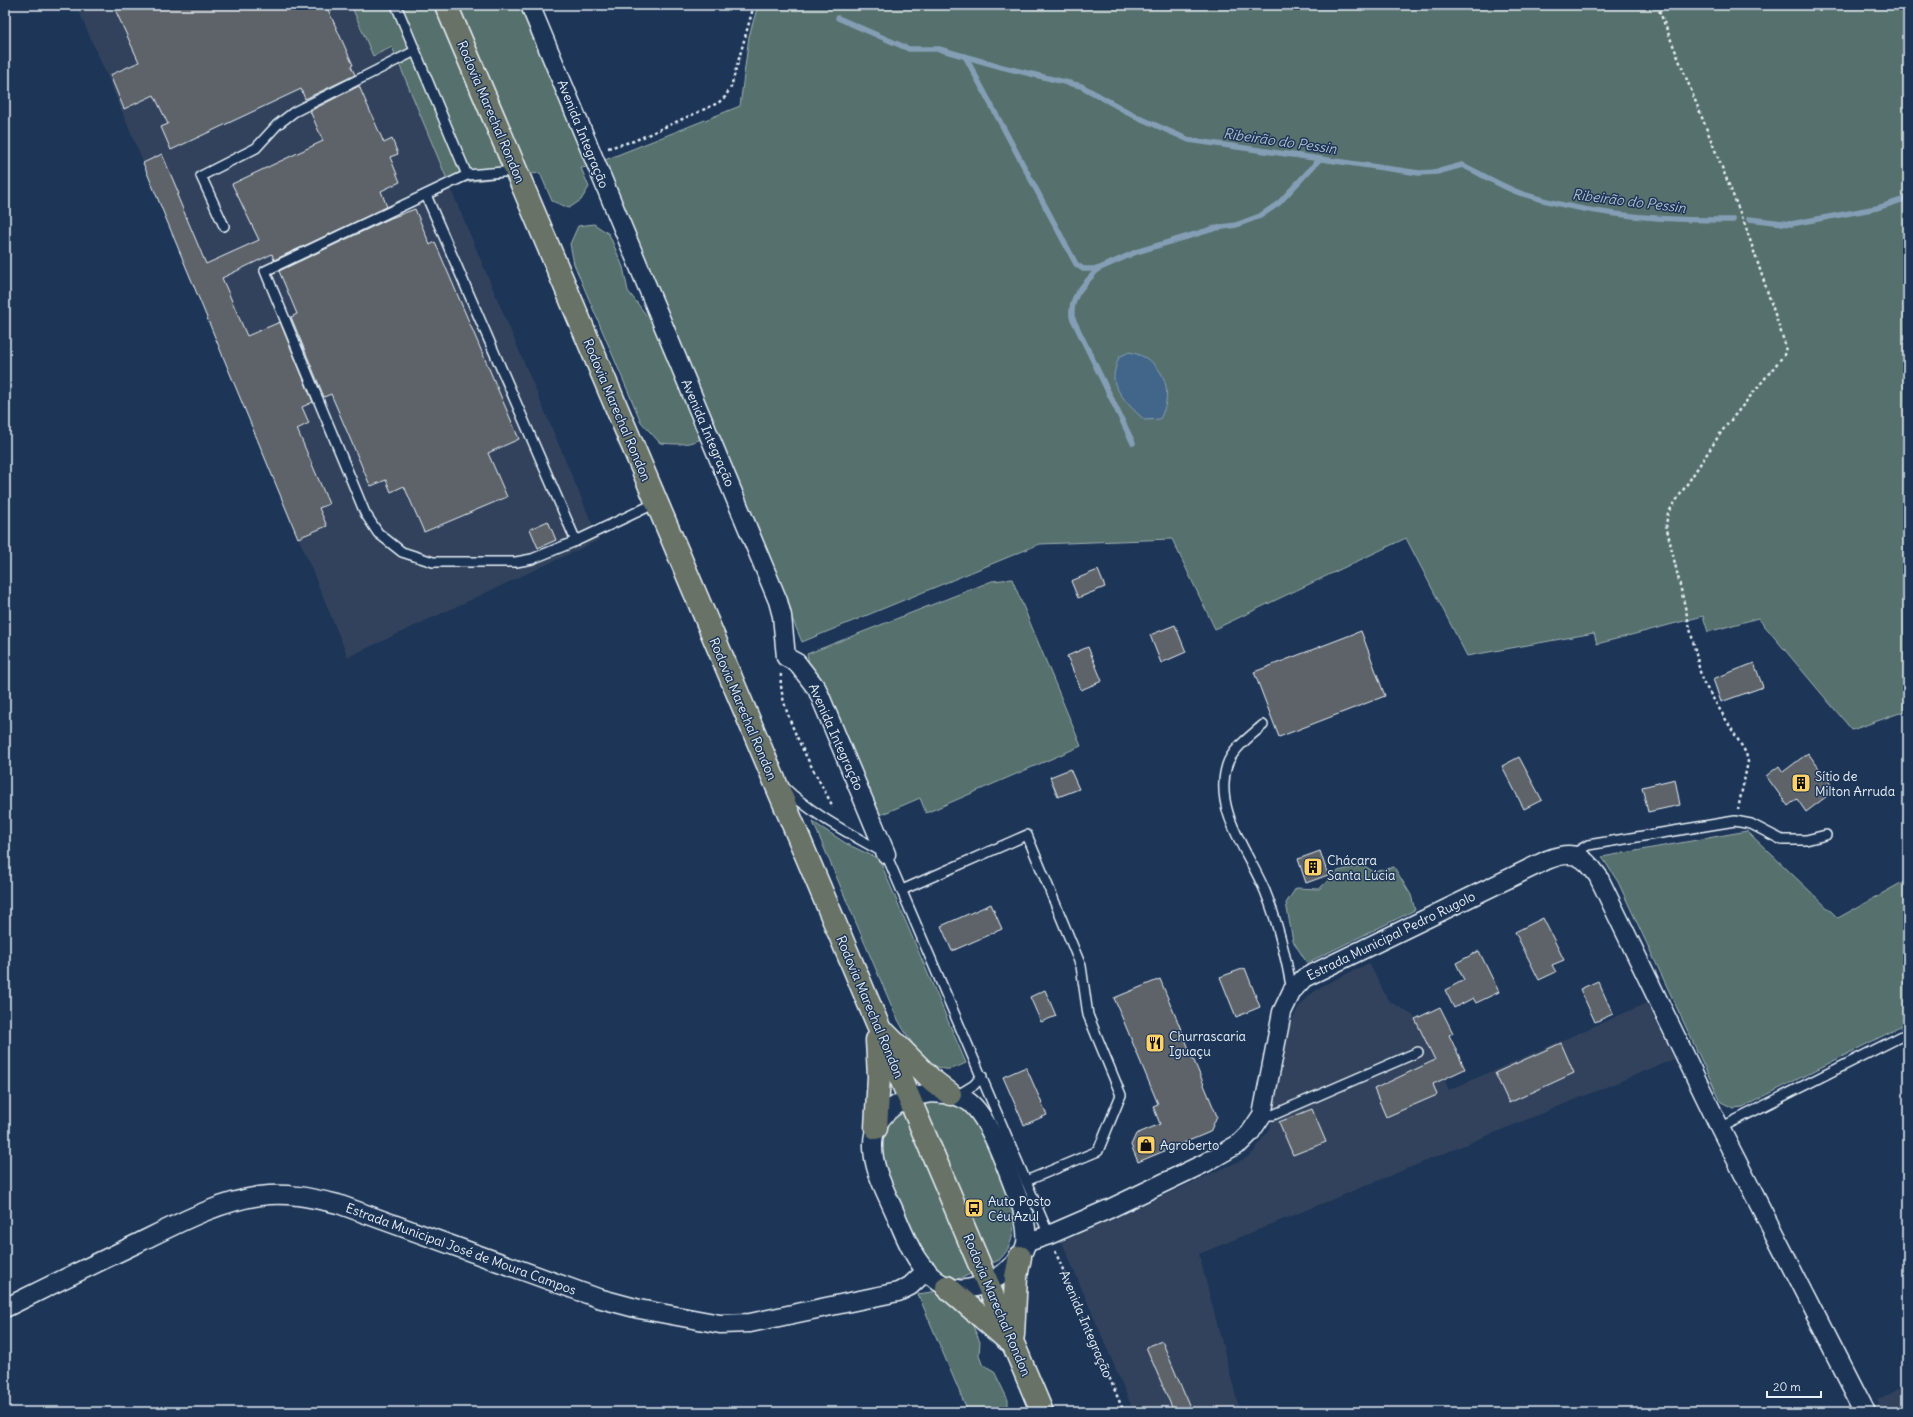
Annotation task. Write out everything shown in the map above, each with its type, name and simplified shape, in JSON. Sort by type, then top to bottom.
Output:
[{"type":"main road","name":"Rodovia Marechal Rondon","points":[[446,5],[770,773],[1042,1412]]},
{"type":"main road","points":[[876,1022],[897,1046],[953,1095]]},
{"type":"main road","points":[[876,1022],[880,1076],[876,1128]]},
{"type":"main road","points":[[1013,1344],[1012,1316],[1016,1277],[1024,1249]]},
{"type":"main road","points":[[947,1287],[1013,1344]]},
{"type":"street","name":"Avenida Integração","points":[[530,5],[588,148],[778,601],[782,616],[786,657],[797,662],[817,689],[886,854]]},
{"type":"street","name":"Estrada Municipal Pedro Rugolo","points":[[1024,1249],[1049,1235],[1116,1206],[1240,1143],[1250,1133],[1262,1115],[1282,1012],[1292,991],[1304,978],[1547,860],[1559,855],[1573,854]]},
{"type":"street","points":[[1573,854],[1592,866],[1598,876],[1720,1128],[1866,1412]]},
{"type":"street","points":[[931,1093],[953,1095],[969,1103],[986,1122],[1022,1208],[1024,1249],[1000,1277],[988,1283],[974,1287],[947,1287],[936,1280],[918,1261],[908,1245],[879,1176],[872,1144],[876,1128],[884,1115],[895,1105],[908,1098],[931,1093]]},
{"type":"street","name":"Estrada Municipal José de Moura Campos","points":[[5,1308],[188,1219],[223,1206],[260,1196],[284,1195],[306,1196],[338,1204],[598,1298],[646,1310],[720,1324],[750,1323],[898,1292],[910,1286],[927,1270]]},
{"type":"lane","points":[[396,5],[467,175]]},
{"type":"lane","points":[[224,226],[201,176],[256,148],[277,125],[294,112],[415,51]]},
{"type":"lane","points":[[516,171],[467,175],[265,271],[365,513],[378,533],[402,552],[434,562],[516,562],[532,559],[576,541],[656,503]]},
{"type":"lane","points":[[426,195],[576,541]]},
{"type":"lane","points":[[1263,724],[1235,751],[1227,764],[1223,783],[1225,804],[1264,890],[1287,963],[1292,991]]},
{"type":"lane","points":[[770,773],[803,804],[845,831],[886,854],[1049,1235]]},
{"type":"lane","points":[[1573,854],[1588,845],[1735,821],[1751,824],[1782,840],[1806,840],[1826,835]]},
{"type":"lane","points":[[902,890],[1027,835],[1081,966],[1088,1015],[1121,1095],[1098,1151],[1026,1181]]},
{"type":"lane","points":[[1720,1128],[1908,1033]]},
{"type":"lane","points":[[1262,1115],[1273,1114],[1418,1052]]},
{"type":"lane","points":[[953,1095],[974,1084],[982,1076]]},
{"type":"path","points":[[588,148],[607,148],[634,141],[718,103],[725,97],[731,87],[754,5]]},
{"type":"path","points":[[1657,5],[1745,225],[1786,347],[1784,355],[1722,431],[1668,513],[1666,525],[1702,680],[1746,753],[1748,762],[1735,821]]},
{"type":"path","points":[[786,657],[782,671],[781,694],[795,732],[845,831]]},
{"type":"path","name":"Avenida Integração","points":[[1049,1235],[1124,1412]]},
{"type":"shaded area","points":[[76,5],[351,5],[373,55],[391,47],[599,540],[348,657],[111,85]]},
{"type":"shaded area","points":[[1129,352],[1140,355],[1150,361],[1158,368],[1163,376],[1167,397],[1165,408],[1160,419],[1145,420],[1132,409],[1117,389],[1114,381],[1114,374],[1119,357]]},
{"type":"shaded area","points":[[1369,963],[1388,1000],[1414,1016],[1449,1090],[1647,1003],[1674,1059],[1199,1254],[1240,1412],[1134,1412],[1062,1242],[1246,1158],[1253,1153],[1270,1127],[1290,1025],[1298,1008],[1310,995],[1322,986]]},
{"type":"shaded area","points":[[1908,1383],[1908,1412],[1883,1412],[1877,1399]]},
{"type":"green space","points":[[351,5],[519,5],[587,167],[581,168],[589,187],[581,200],[569,208],[552,201],[540,173],[449,184],[392,47],[373,56]]},
{"type":"green space","points":[[758,5],[965,5],[978,10],[991,5],[1908,5],[1908,710],[1852,730],[1758,618],[1708,632],[1703,616],[1597,644],[1594,633],[1467,656],[1406,538],[1215,629],[1172,539],[1040,544],[802,642],[713,430],[712,434],[692,442],[681,444],[660,443],[641,422],[574,264],[570,244],[578,226],[594,224],[609,234],[623,267],[628,291],[650,320],[665,318],[600,162],[740,106],[749,36]]},
{"type":"green space","points":[[1012,579],[1081,746],[926,813],[920,798],[878,816],[810,669],[807,654],[992,581]]},
{"type":"green space","points":[[813,822],[847,844],[879,859],[966,1063],[950,1069],[937,1067],[922,1055],[909,1038],[895,1014]]},
{"type":"green space","points":[[1747,831],[1838,918],[1908,879],[1908,1023],[1743,1107],[1733,1108],[1721,1102],[1618,882],[1602,857]]},
{"type":"green space","points":[[1363,865],[1374,872],[1394,867],[1411,895],[1415,910],[1307,963],[1293,941],[1286,903],[1296,888],[1319,889],[1338,871]]},
{"type":"green space","points":[[931,1100],[951,1104],[960,1108],[975,1122],[993,1157],[1012,1206],[1014,1220],[1013,1235],[1004,1254],[999,1260],[962,1278],[949,1278],[928,1265],[885,1179],[880,1144],[886,1125],[894,1116]]},
{"type":"green space","points":[[938,1291],[969,1317],[980,1342],[979,1355],[982,1364],[994,1371],[1008,1400],[1008,1412],[968,1412],[918,1294]]},
{"type":"building","points":[[113,5],[326,5],[353,65],[351,66],[355,75],[305,99],[301,89],[171,150],[161,127],[168,124],[154,95],[124,109],[110,75],[139,62]]},
{"type":"building","points":[[359,86],[384,143],[392,139],[398,154],[390,157],[400,182],[381,191],[387,207],[274,260],[272,254],[222,278],[247,336],[280,322],[313,402],[302,407],[309,423],[297,429],[329,504],[319,508],[327,526],[298,538],[143,163],[162,154],[179,194],[177,195],[206,264],[259,240],[232,184],[323,141],[310,111]]},
{"type":"building","points":[[415,209],[430,245],[435,242],[519,439],[488,453],[507,497],[424,532],[404,486],[391,492],[386,480],[371,486],[369,483],[331,394],[324,397],[291,317],[297,314],[279,271],[391,218]]},
{"type":"building","points":[[548,521],[556,540],[538,548],[530,529]]},
{"type":"building","points":[[1098,570],[1105,587],[1078,598],[1071,581]]},
{"type":"building","points":[[1175,625],[1186,652],[1161,663],[1150,635]]},
{"type":"building","points":[[1361,631],[1385,696],[1279,737],[1254,672]]},
{"type":"building","points":[[1088,647],[1102,681],[1081,690],[1067,656]]},
{"type":"building","points":[[1754,663],[1763,687],[1721,702],[1713,679]]},
{"type":"building","name":"Sítio de Milton Arruda","points":[[1808,753],[1835,790],[1806,812],[1797,799],[1788,806],[1766,776],[1779,766],[1783,772]]},
{"type":"building","points":[[1519,757],[1542,800],[1524,809],[1502,766]]},
{"type":"building","points":[[1070,769],[1079,789],[1058,797],[1050,777]]},
{"type":"building","points":[[1675,779],[1680,805],[1648,812],[1642,787]]},
{"type":"building","name":"Chácara Santa Lúcia","points":[[1320,851],[1328,875],[1306,883],[1298,859]]},
{"type":"building","points":[[991,904],[1002,929],[952,951],[941,926]]},
{"type":"building","points":[[1543,918],[1564,960],[1552,965],[1556,972],[1539,980],[1515,932]]},
{"type":"building","points":[[1479,951],[1499,992],[1476,1003],[1473,998],[1454,1008],[1445,990],[1464,980],[1456,963]]},
{"type":"building","points":[[1245,968],[1260,1007],[1236,1017],[1220,977]]},
{"type":"building","points":[[1160,979],[1217,1116],[1210,1132],[1138,1162],[1131,1145],[1136,1134],[1160,1124],[1153,1106],[1158,1104],[1114,998]]},
{"type":"building","points":[[1598,981],[1613,1014],[1595,1022],[1580,989]]},
{"type":"building","points":[[1045,990],[1056,1016],[1041,1022],[1030,997]]},
{"type":"building","points":[[1440,1007],[1453,1033],[1449,1035],[1465,1069],[1433,1084],[1437,1095],[1386,1117],[1374,1089],[1435,1060],[1415,1019]]},
{"type":"building","points":[[1561,1043],[1574,1073],[1509,1103],[1495,1073]]},
{"type":"building","points":[[1026,1067],[1047,1115],[1024,1125],[1003,1077]]},
{"type":"building","points":[[1312,1109],[1326,1142],[1293,1155],[1279,1122]]},
{"type":"building","points":[[1162,1341],[1192,1412],[1174,1412],[1146,1347]]},
{"type":"waterway","name":"Ribeirão do Pessin","points":[[838,18],[909,49],[939,49],[1002,67],[1081,86],[1135,116],[1189,140],[1419,173],[1437,172],[1462,165],[1515,191],[1574,207],[1600,212],[1654,218],[1733,220]]},
{"type":"waterway","points":[[965,56],[1076,264],[1083,269],[1098,269],[1136,252],[1216,228],[1236,225],[1260,216],[1279,203],[1320,159]]},
{"type":"waterway","name":"Ribeirão do Pessin","points":[[1749,219],[1791,224],[1877,208],[1908,198]]},
{"type":"waterway","points":[[1098,269],[1083,285],[1076,296],[1073,302],[1072,317],[1133,443]]},
{"type":"place","name":"Sítio de Milton Arruda","points":[[1801,783]]},
{"type":"place","name":"Chácara Santa Lúcia","points":[[1313,867]]},
{"type":"place","name":"Churrascaria Iguaçu","points":[[1155,1043]]},
{"type":"place","name":"Agroberto","points":[[1146,1145]]},
{"type":"place","name":"Auto Posto Céu Azul","points":[[974,1208]]}]
